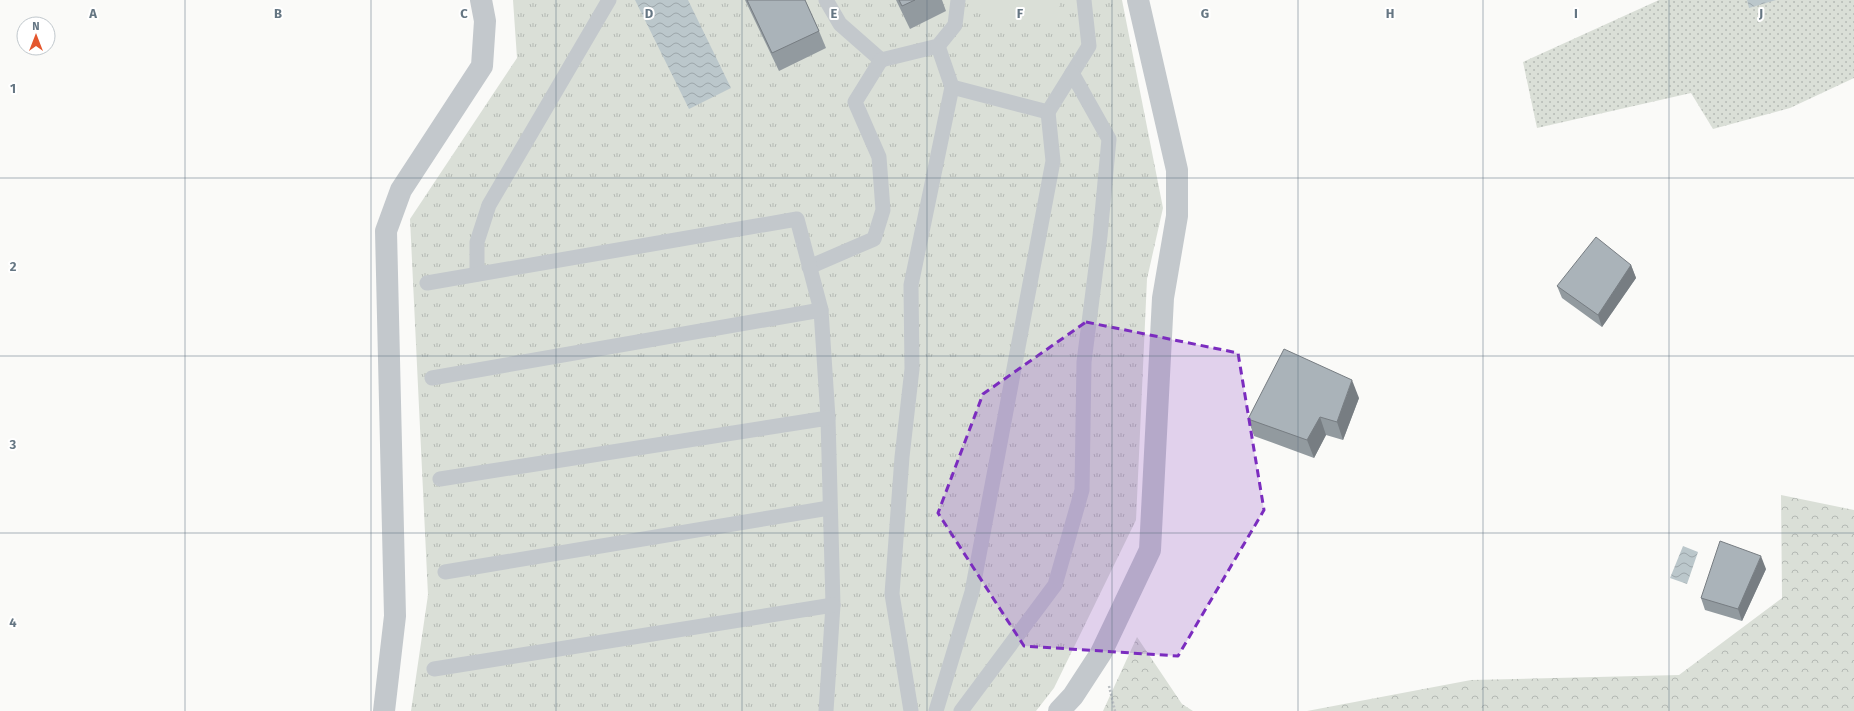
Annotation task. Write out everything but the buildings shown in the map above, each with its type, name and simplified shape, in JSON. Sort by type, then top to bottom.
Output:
[{"type":"street","points":[[384,711],[395,616],[386,231],[401,190],[482,66],[485,21],[482,0]]},
{"type":"street","points":[[1059,711],[1073,696],[1101,652],[1150,550],[1163,298],[1177,216],[1177,170],[1138,0]]},
{"type":"lane","points":[[477,274],[478,242],[489,205],[609,0]]},
{"type":"lane","points":[[826,0],[840,24],[881,60]]},
{"type":"lane","points":[[809,267],[874,239],[883,210],[879,157],[855,102],[881,60],[938,46],[955,25],[958,0]]},
{"type":"lane","points":[[936,711],[972,592],[1052,168],[1053,160],[1048,112],[1089,46],[1084,0]]},
{"type":"lane","points":[[911,711],[892,594],[902,457],[912,369],[911,285],[952,87],[938,46]]},
{"type":"lane","points":[[961,711],[1055,585],[1082,490],[1084,362],[1100,236],[1109,139],[1072,73]]},
{"type":"lane","points":[[952,87],[1048,112]]},
{"type":"lane","points":[[427,282],[797,219],[821,310],[828,418],[829,508],[833,605],[826,711]]},
{"type":"lane","points":[[432,378],[821,310]]},
{"type":"lane","points":[[440,479],[828,418]]},
{"type":"lane","points":[[445,572],[829,508]]},
{"type":"lane","points":[[434,669],[833,605]]},
{"type":"highlighted area","points":[[1086,322],[1238,353],[1264,510],[1178,656],[1024,646],[938,513],[983,394]]},
{"type":"green space","points":[[513,0],[1122,0],[1163,208],[1147,279],[1136,520],[1054,688],[1036,711],[411,711],[428,595],[410,219],[517,58]]},
{"type":"green space","points":[[985,0],[1059,0],[1059,23],[985,23]]},
{"type":"green space","points":[[1659,0],[1854,0],[1854,78],[1790,108],[1713,129],[1691,93],[1537,128],[1523,62]]},
{"type":"green space","points":[[1781,495],[1854,510],[1854,711],[1307,711],[1471,680],[1679,675],[1782,598]]},
{"type":"green space","points":[[1137,637],[1182,704],[1193,711],[1103,711]]},
{"type":"water","points":[[635,0],[688,0],[731,88],[689,109]]},
{"type":"water","points":[[1747,0],[1776,0],[1749,8]]},
{"type":"water","points":[[1683,546],[1698,552],[1687,584],[1670,578]]}]
